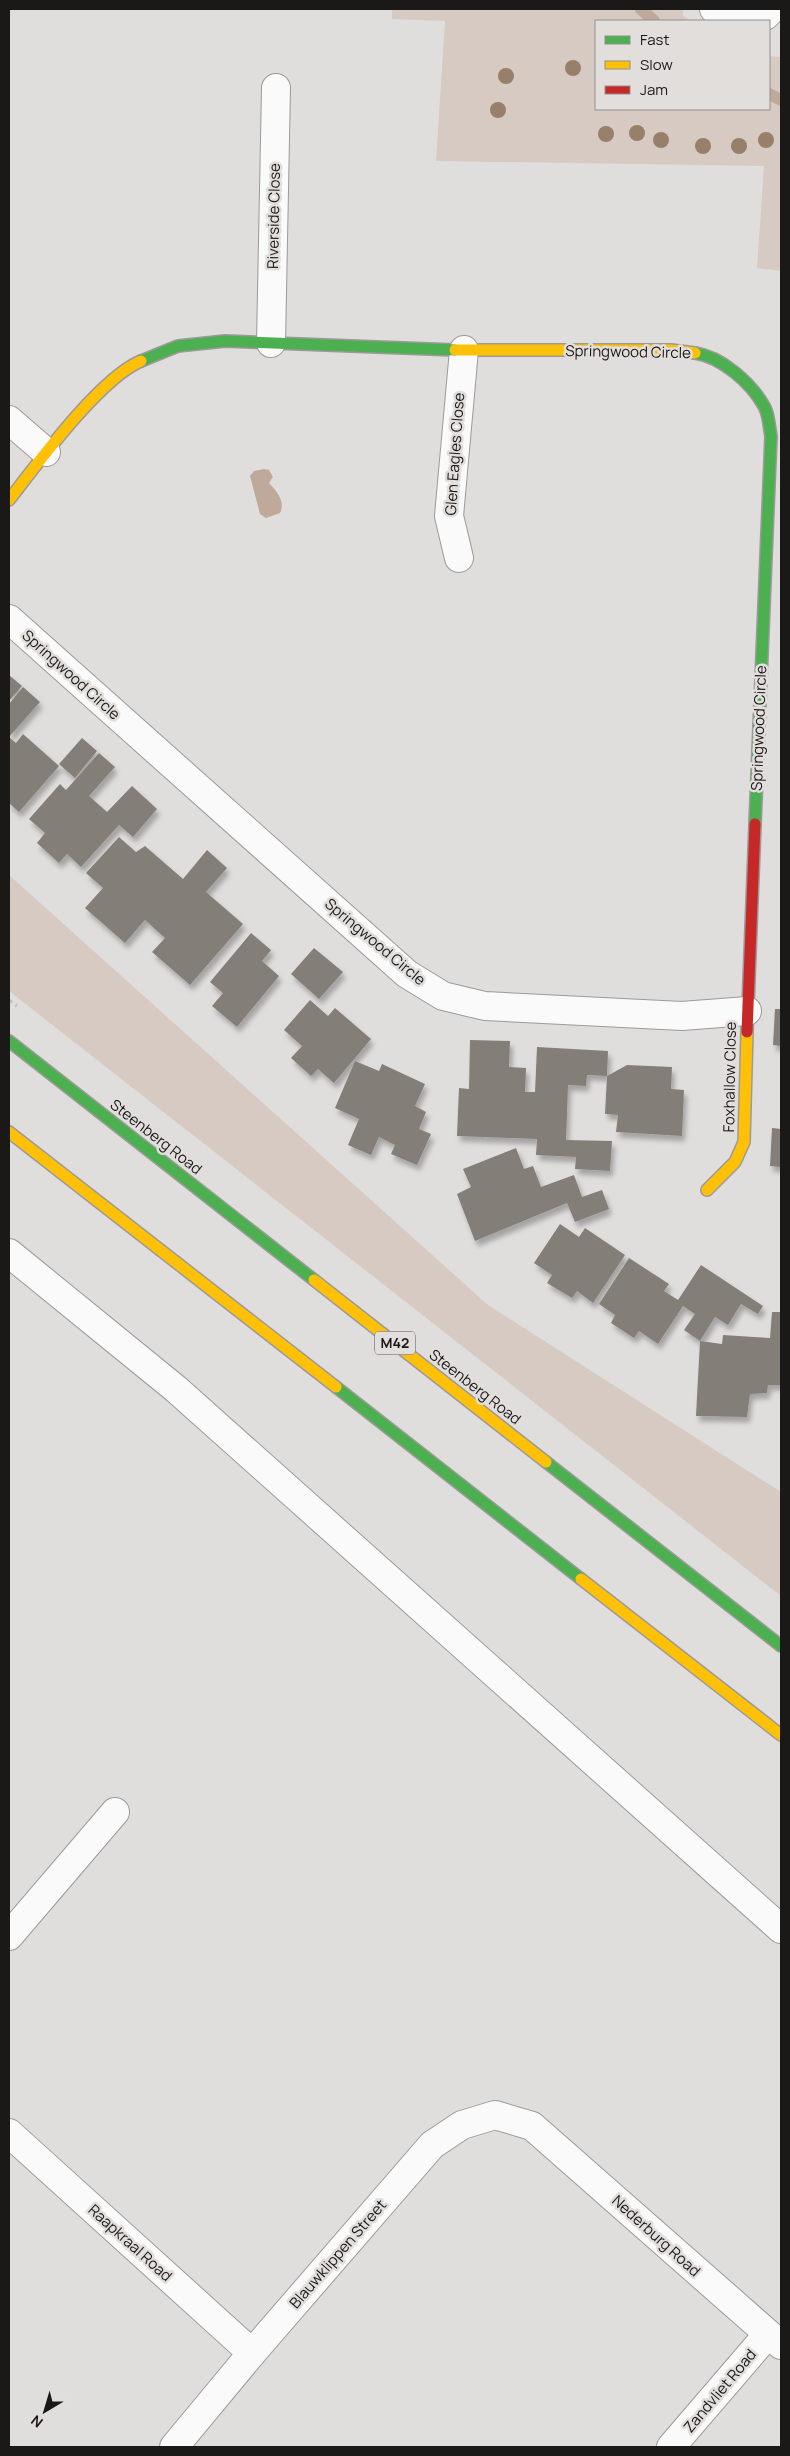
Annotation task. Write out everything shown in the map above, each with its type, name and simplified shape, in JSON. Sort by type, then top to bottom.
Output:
[{"type":"main road","name":"Springwood Circle","points":[[9,500],[46,452],[95,397],[131,365],[178,346],[225,341],[464,350],[671,350],[701,354],[719,362],[745,381],[765,408],[771,436],[747,1011]]},
{"type":"main road","name":"Foxhallow Close","points":[[707,1190],[724,1176],[735,1162],[744,1142],[747,1011]]},
{"type":"main road","name":"Steenberg Road","points":[[9,1041],[781,1646]]},
{"type":"main road","points":[[9,1132],[781,1735]]},
{"type":"street","points":[[714,9],[726,18],[734,20]]},
{"type":"street","points":[[755,20],[765,16],[772,9]]},
{"type":"street","name":"Riverside Close","points":[[271,343],[276,88]]},
{"type":"street","name":"Glen Eagles Close","points":[[459,558],[449,516],[464,350]]},
{"type":"street","points":[[9,420],[46,452]]},
{"type":"street","name":"Springwood Circle","points":[[9,619],[408,974],[443,996],[495,1007],[682,1016],[747,1011]]},
{"type":"street","points":[[9,1253],[176,1388],[781,1929]]},
{"type":"street","points":[[9,1936],[114,1812]]},
{"type":"street","name":"Blauwklippen Street","points":[[174,2447],[252,2353],[432,2145],[462,2125],[495,2115],[532,2126]]},
{"type":"street","name":"Nederburg Road","points":[[532,2126],[774,2340]]},
{"type":"street","name":"Raapkraal Road","points":[[9,2132],[252,2353]]},
{"type":"street","name":"Zandvliet Road","points":[[672,2447],[774,2340]]},
{"type":"shaded area","points":[[392,9],[683,9],[683,16],[690,20],[595,20],[595,110],[770,110],[770,56],[781,57],[781,271],[757,268],[764,166],[436,161],[445,21],[392,19]]},
{"type":"shaded area","points":[[269,470],[273,477],[269,483],[277,493],[282,505],[280,513],[266,518],[260,514],[250,476],[254,471]]},
{"type":"shaded area","points":[[9,875],[488,1305],[781,1492],[781,1596],[9,991]]},
{"type":"building","points":[[9,675],[22,686],[9,701]]},
{"type":"building","points":[[23,687],[40,702],[9,737],[9,704]]},
{"type":"building","points":[[23,734],[59,766],[19,812],[9,803],[9,737],[16,743]]},
{"type":"building","points":[[82,738],[97,751],[75,778],[59,764]]},
{"type":"building","points":[[99,753],[115,767],[89,796],[107,812],[132,786],[157,809],[133,837],[119,825],[81,867],[67,854],[59,863],[37,843],[45,833],[29,819],[60,784],[66,790]]},
{"type":"building","points":[[119,837],[136,852],[145,846],[183,879],[207,850],[227,868],[206,892],[243,924],[190,985],[152,952],[165,938],[145,920],[125,943],[85,908],[103,888],[86,873]]},
{"type":"building","points":[[251,933],[271,950],[262,961],[279,976],[237,1027],[212,1006],[223,993],[210,982]]},
{"type":"building","points":[[314,948],[343,972],[319,999],[291,974]]},
{"type":"building","points":[[310,1000],[328,1016],[335,1008],[371,1039],[334,1083],[318,1069],[311,1076],[291,1058],[302,1046],[284,1030]]},
{"type":"building","points":[[775,1009],[781,1009],[781,1046],[773,1045]]},
{"type":"building","points":[[470,1040],[510,1041],[509,1067],[526,1068],[525,1092],[535,1092],[537,1047],[608,1051],[607,1076],[587,1075],[586,1086],[568,1085],[566,1140],[612,1141],[610,1171],[575,1169],[576,1157],[536,1155],[537,1139],[457,1136],[459,1088],[469,1089]]},
{"type":"building","points":[[355,1061],[379,1071],[382,1064],[425,1084],[415,1106],[426,1112],[419,1129],[431,1134],[417,1165],[391,1154],[395,1145],[379,1137],[371,1155],[348,1145],[359,1119],[335,1108]]},
{"type":"building","points":[[627,1065],[672,1067],[671,1089],[684,1090],[682,1136],[616,1132],[618,1115],[605,1114],[607,1076]]},
{"type":"building","points":[[772,1128],[781,1129],[781,1167],[770,1166]]},
{"type":"building","points":[[516,1148],[524,1169],[533,1166],[541,1187],[574,1175],[582,1197],[602,1190],[609,1209],[575,1222],[567,1203],[475,1241],[457,1194],[471,1187],[463,1169]]},
{"type":"building","points":[[560,1224],[579,1237],[585,1228],[625,1255],[593,1303],[577,1291],[572,1298],[547,1283],[552,1275],[534,1263]]},
{"type":"building","points":[[629,1258],[669,1284],[664,1291],[678,1300],[701,1265],[763,1306],[758,1314],[741,1304],[728,1325],[715,1317],[700,1341],[684,1330],[695,1314],[683,1306],[658,1344],[639,1331],[634,1338],[611,1323],[615,1315],[599,1304]]},
{"type":"building","points":[[772,1312],[781,1312],[781,1385],[768,1385],[767,1393],[750,1394],[747,1417],[696,1416],[700,1341],[722,1344],[723,1335],[770,1338]]},
{"type":"waterway","points":[[641,9],[653,20]]},
{"type":"waterway","points":[[770,94],[781,100]]},
{"type":"traffic: fast","points":[[141,361],[178,346],[225,341],[455,350]]},
{"type":"traffic: fast","points":[[695,353],[705,355],[725,365],[744,380],[766,409],[771,436],[755,824]]},
{"type":"traffic: fast","points":[[9,1041],[314,1280]]},
{"type":"traffic: fast","points":[[336,1387],[581,1579]]},
{"type":"traffic: fast","points":[[546,1462],[781,1646]]},
{"type":"traffic: slow","points":[[455,350],[671,350],[695,353]]},
{"type":"traffic: slow","points":[[9,500],[70,423],[107,385],[125,370],[141,361]]},
{"type":"traffic: slow","points":[[707,1190],[735,1162],[744,1142],[747,1032]]},
{"type":"traffic: slow","points":[[9,1132],[336,1387]]},
{"type":"traffic: slow","points":[[314,1280],[546,1462]]},
{"type":"traffic: slow","points":[[581,1579],[781,1735]]},
{"type":"traffic: jam","points":[[747,1032],[755,824]]}]
